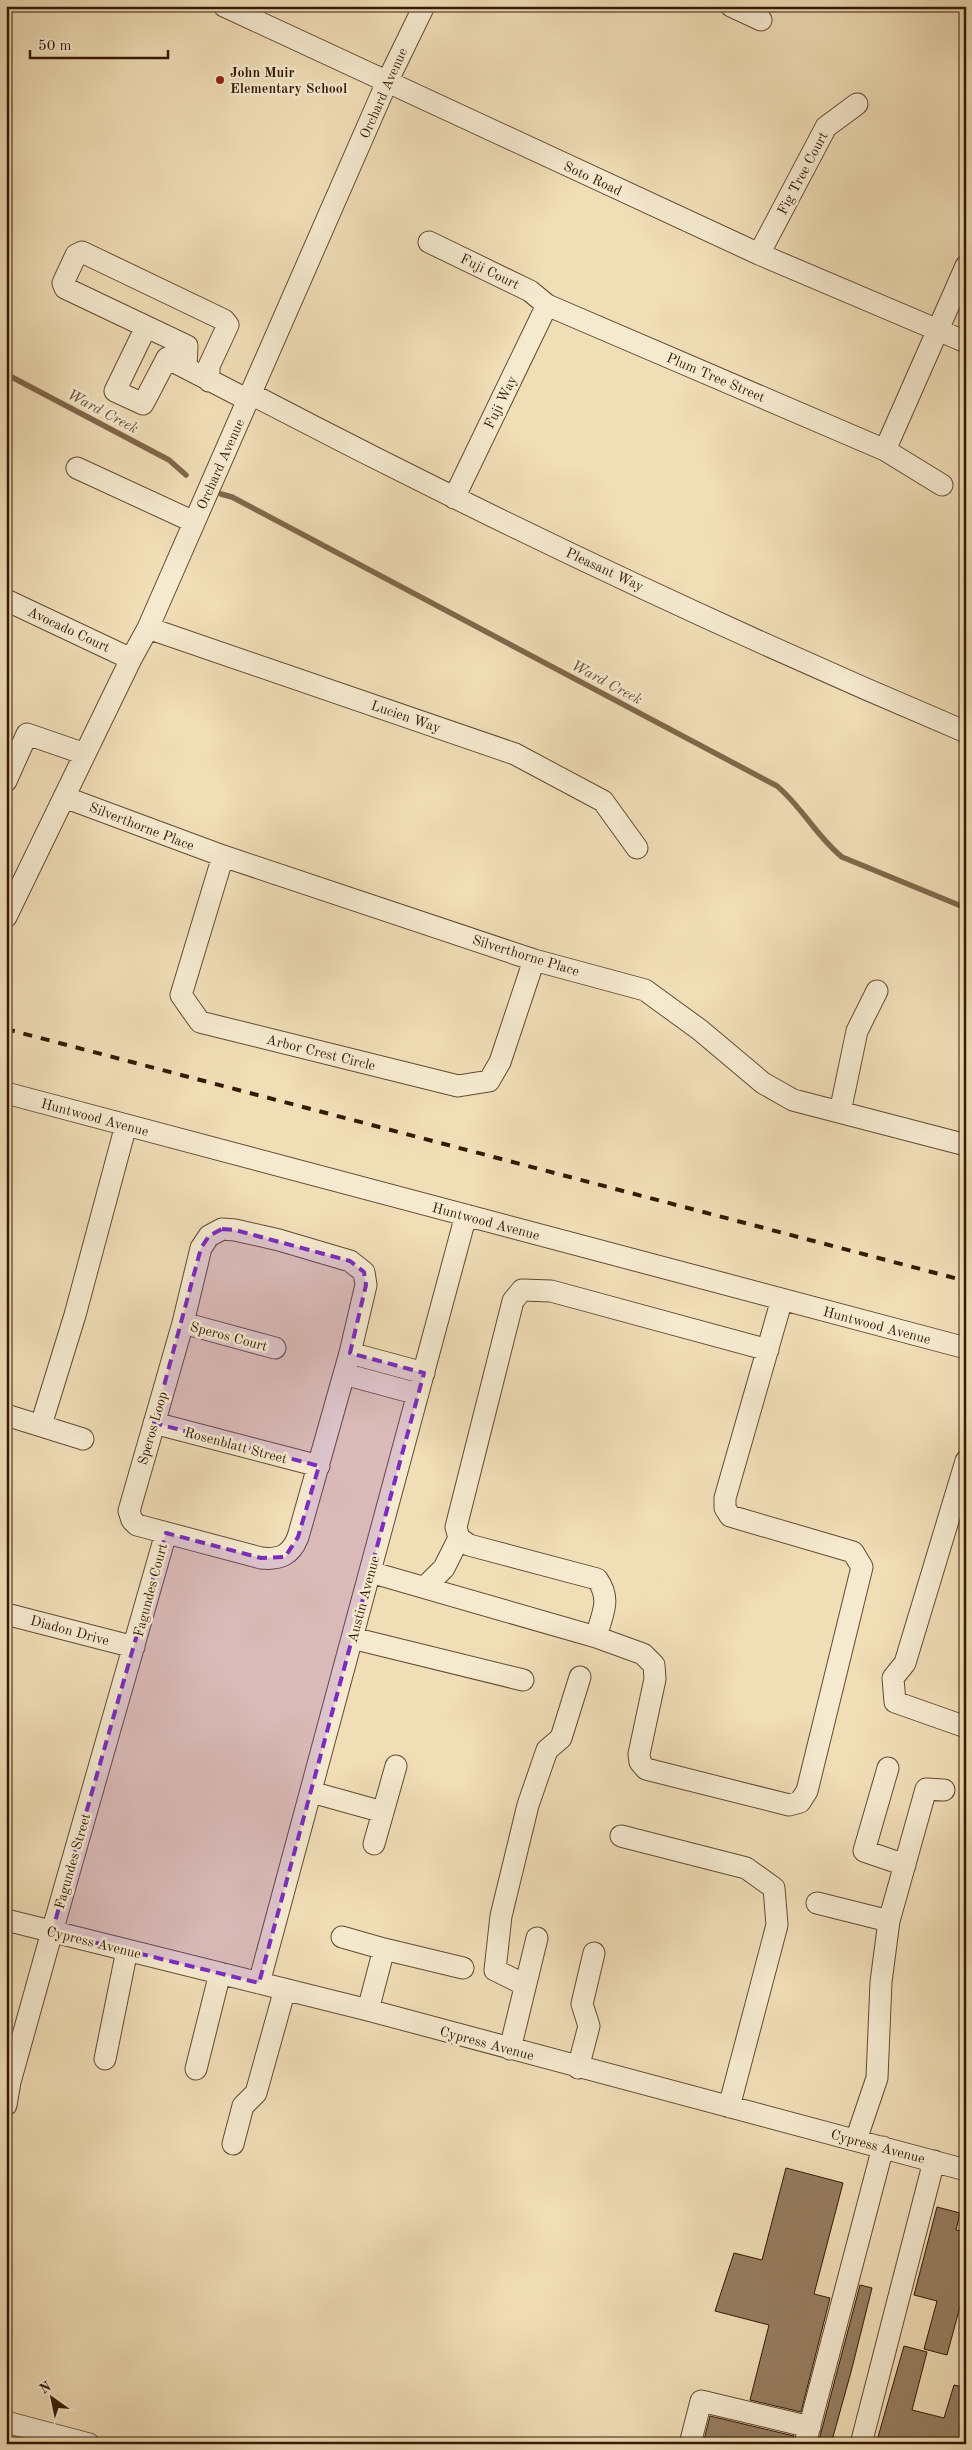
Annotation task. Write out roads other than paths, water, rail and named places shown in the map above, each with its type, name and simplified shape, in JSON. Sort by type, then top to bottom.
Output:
[{"type":"street","name":"Soto Road","points":[[224,6],[759,254],[966,342]]},
{"type":"street","name":"Orchard Avenue","points":[[6,917],[131,659],[148,628],[387,82],[424,6]]},
{"type":"street","points":[[731,6],[760,20]]},
{"type":"street","name":"Fig Tree Court","points":[[759,254],[826,127],[857,104]]},
{"type":"street","name":"Fuji Court","points":[[429,242],[530,291],[547,305]]},
{"type":"street","points":[[186,368],[187,346],[65,288],[63,283],[76,255],[82,252],[224,320],[228,325],[209,366],[209,380]]},
{"type":"street","points":[[885,450],[966,266]]},
{"type":"street","name":"Plum Tree Street","points":[[547,305],[885,450],[942,485]]},
{"type":"street","name":"Fuji Way","points":[[454,498],[547,305]]},
{"type":"street","name":"Pleasant Way","points":[[146,327],[115,390],[143,404],[167,358],[454,498],[833,676],[966,732]]},
{"type":"street","points":[[77,468],[194,522]]},
{"type":"street","name":"Avocado Court","points":[[6,600],[131,659]]},
{"type":"street","name":"Lucien Way","points":[[148,628],[515,754],[603,802],[637,848]]},
{"type":"street","points":[[6,781],[27,734],[85,754]]},
{"type":"street","name":"Silverthorne Place","points":[[64,797],[223,856],[534,960],[645,990],[700,1030],[763,1083],[793,1100],[966,1145]]},
{"type":"street","name":"Arbor Crest Circle","points":[[223,856],[181,995],[200,1022],[458,1086],[489,1081],[500,1062],[534,960]]},
{"type":"street","points":[[840,1112],[857,1031],[877,991]]},
{"type":"street","name":"Huntwood Avenue","points":[[6,1093],[966,1348]]},
{"type":"street","points":[[42,1425],[75,1315],[126,1125]]},
{"type":"street","name":"Austin Avenue","points":[[259,1983],[466,1216]]},
{"type":"street","name":"Speros Loop","points":[[222,1229],[235,1230],[350,1261],[364,1272],[366,1286],[319,1466],[294,1548],[285,1557],[273,1560],[261,1558],[137,1525],[132,1520],[129,1511],[183,1323],[201,1248],[209,1236],[222,1229]]},
{"type":"street","points":[[424,1587],[444,1568],[459,1538],[456,1526],[508,1320],[513,1302],[522,1290],[551,1291],[768,1350]]},
{"type":"street","points":[[370,1572],[596,1637],[643,1654],[654,1665],[655,1678],[639,1754],[640,1762],[646,1769],[789,1805],[795,1804],[804,1798],[807,1791],[862,1567],[853,1552],[730,1516],[725,1508],[725,1498],[782,1299]]},
{"type":"street","name":"Speros Court","points":[[183,1323],[275,1348]]},
{"type":"street","points":[[350,1353],[424,1373]]},
{"type":"street","points":[[344,1374],[418,1394]]},
{"type":"street","points":[[6,1415],[84,1439]]},
{"type":"street","name":"Rosenblatt Street","points":[[154,1423],[319,1466]]},
{"type":"street","points":[[966,1461],[905,1663],[893,1678],[896,1702],[966,1727]]},
{"type":"street","name":"Fagundes Court","points":[[134,1647],[166,1533]]},
{"type":"street","points":[[459,1538],[469,1545],[597,1579],[605,1590],[606,1600],[596,1637]]},
{"type":"street","name":"Diadon Drive","points":[[6,1614],[134,1647]]},
{"type":"street","points":[[352,1638],[523,1680]]},
{"type":"street","name":"Fagundes Street","points":[[6,2105],[8,2081],[134,1647]]},
{"type":"street","points":[[525,1985],[495,1970],[501,1916],[528,1804],[547,1750],[561,1738],[580,1677]]},
{"type":"street","points":[[374,1844],[396,1766]]},
{"type":"street","points":[[888,1768],[864,1852],[905,1865]]},
{"type":"street","points":[[856,2140],[876,2078],[881,1982],[888,1922],[926,1789],[944,1790]]},
{"type":"street","points":[[311,1792],[383,1812]]},
{"type":"street","points":[[621,1836],[746,1868],[774,1888],[777,1925],[730,2107]]},
{"type":"street","points":[[817,1903],[888,1922]]},
{"type":"street","name":"Cypress Avenue","points":[[6,1920],[368,2010],[578,2068],[966,2170]]},
{"type":"street","points":[[342,1937],[463,1968]]},
{"type":"street","points":[[510,2049],[537,1938]]},
{"type":"street","points":[[368,2010],[384,1949]]},
{"type":"street","points":[[105,2059],[127,1950]]},
{"type":"street","points":[[578,2068],[589,2026],[582,2004],[594,1953]]},
{"type":"street","points":[[196,2069],[220,1973]]},
{"type":"street","points":[[233,2144],[243,2106],[256,2093],[285,1989]]},
{"type":"street","points":[[690,2444],[701,2401],[807,2435],[883,2147]]},
{"type":"street","points":[[861,2444],[934,2161]]},
{"type":"street","points":[[6,2422],[89,2444]]},
{"type":"waterway","name":"Ward Creek","points":[[6,374],[169,460],[186,475]]},
{"type":"waterway","name":"Ward Creek","points":[[221,494],[232,497],[777,786],[842,857],[966,908]]},
{"type":"railway","points":[[6,1029],[966,1281]]},
{"type":"place","name":"John Muir Elementary School","points":[[220,80]]}]
